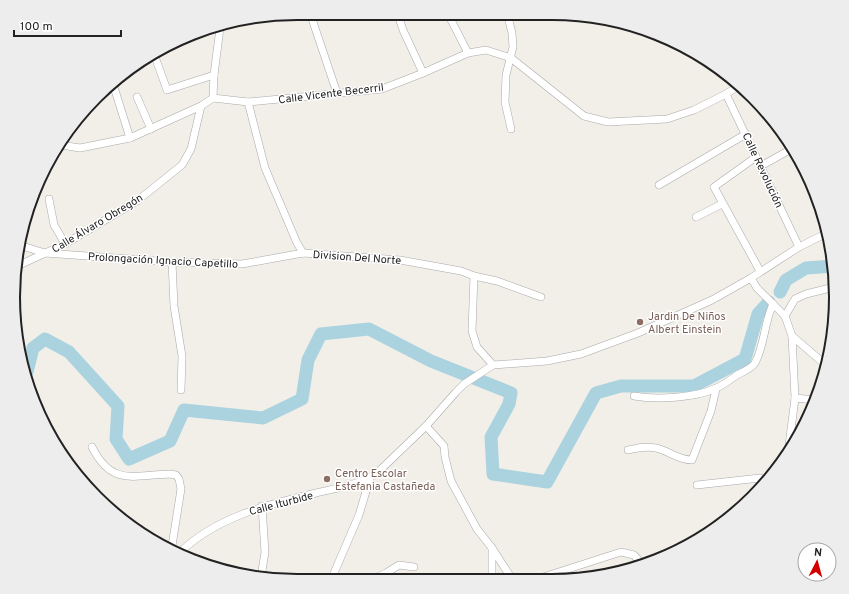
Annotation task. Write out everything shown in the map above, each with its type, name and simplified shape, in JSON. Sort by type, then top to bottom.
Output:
[{"type":"street","points":[[312,20],[337,93]]},
{"type":"street","points":[[400,20],[423,73]]},
{"type":"street","points":[[450,20],[468,53]]},
{"type":"street","points":[[509,20],[513,47],[506,75],[506,102],[511,129]]},
{"type":"street","points":[[213,98],[214,75],[220,31]]},
{"type":"street","name":"Calle Vicente Becerril","points":[[248,102],[382,89],[468,53],[486,50],[511,58],[584,116],[608,122],[667,119],[694,110],[735,89]]},
{"type":"street","points":[[156,59],[167,90],[214,75]]},
{"type":"street","points":[[114,89],[130,138]]},
{"type":"street","name":"Calle Revolución","points":[[726,94],[756,157],[762,166],[799,246]]},
{"type":"street","points":[[137,97],[150,129]]},
{"type":"street","points":[[65,146],[80,148],[130,138],[201,106],[213,98],[248,102]]},
{"type":"street","name":"Division Del Norte","points":[[248,102],[265,168],[297,243],[303,253],[400,260],[461,270],[474,276],[497,281],[541,297]]},
{"type":"street","name":"Calle Álvaro Obregón","points":[[22,264],[65,244],[137,201],[182,165],[191,149],[201,106]]},
{"type":"street","points":[[659,185],[746,134]]},
{"type":"street","points":[[762,166],[787,152]]},
{"type":"street","points":[[756,157],[714,187],[760,271]]},
{"type":"street","points":[[48,199],[54,225],[65,244]]},
{"type":"street","points":[[696,217],[722,204]]},
{"type":"street","points":[[474,276],[472,331],[477,347],[491,367],[547,361],[581,354],[638,333],[712,300],[751,278],[799,246],[822,235]]},
{"type":"street","name":"Prolongación Ignacio Capetillo","points":[[24,247],[45,253],[172,262],[242,264],[303,253]]},
{"type":"street","points":[[172,262],[174,306],[182,356],[181,390]]},
{"type":"street","points":[[751,278],[757,288],[784,316],[792,336],[795,398],[792,436]]},
{"type":"street","points":[[784,316],[795,299],[806,294],[829,288]]},
{"type":"street","points":[[634,396],[646,398],[667,398],[697,394],[716,389],[754,365],[763,344],[769,312],[773,304]]},
{"type":"street","points":[[792,336],[822,361]]},
{"type":"street","name":"Calle Iturbide","points":[[184,550],[203,534],[244,513],[262,506],[352,485],[370,478],[426,426],[464,384],[491,367]]},
{"type":"street","points":[[628,450],[640,447],[657,448],[683,460],[692,460],[711,411],[716,389]]},
{"type":"street","points":[[795,398],[809,399]]},
{"type":"street","points":[[426,426],[444,446],[451,481],[477,529],[492,548],[509,574]]},
{"type":"street","points":[[92,447],[103,465],[112,472],[121,476],[132,478],[170,474],[176,475],[180,479],[181,489],[172,544]]},
{"type":"street","points":[[334,574],[359,515],[370,478]]},
{"type":"street","points":[[697,485],[760,478],[760,480]]},
{"type":"street","points":[[262,506],[265,552],[262,572]]},
{"type":"street","points":[[492,548],[492,574]]},
{"type":"street","points":[[553,574],[621,552],[634,554],[639,560]]},
{"type":"street","points":[[384,574],[399,565],[414,567]]},
{"type":"waterway","points":[[780,292],[786,280],[806,268],[827,266]]},
{"type":"waterway","points":[[28,366],[33,348],[45,339],[69,352],[118,406],[116,439],[129,459],[170,441],[184,410],[263,418],[302,399],[308,360],[321,334],[369,329],[431,361],[511,393],[509,404],[491,437],[493,474],[547,482],[596,393],[621,386],[694,386],[745,359],[758,314],[769,302]]},
{"type":"place","name":"Jardin De Niños Albert Einstein","points":[[640,322]]},
{"type":"place","name":"Centro Escolar Estefania Castañeda","points":[[327,479]]}]
